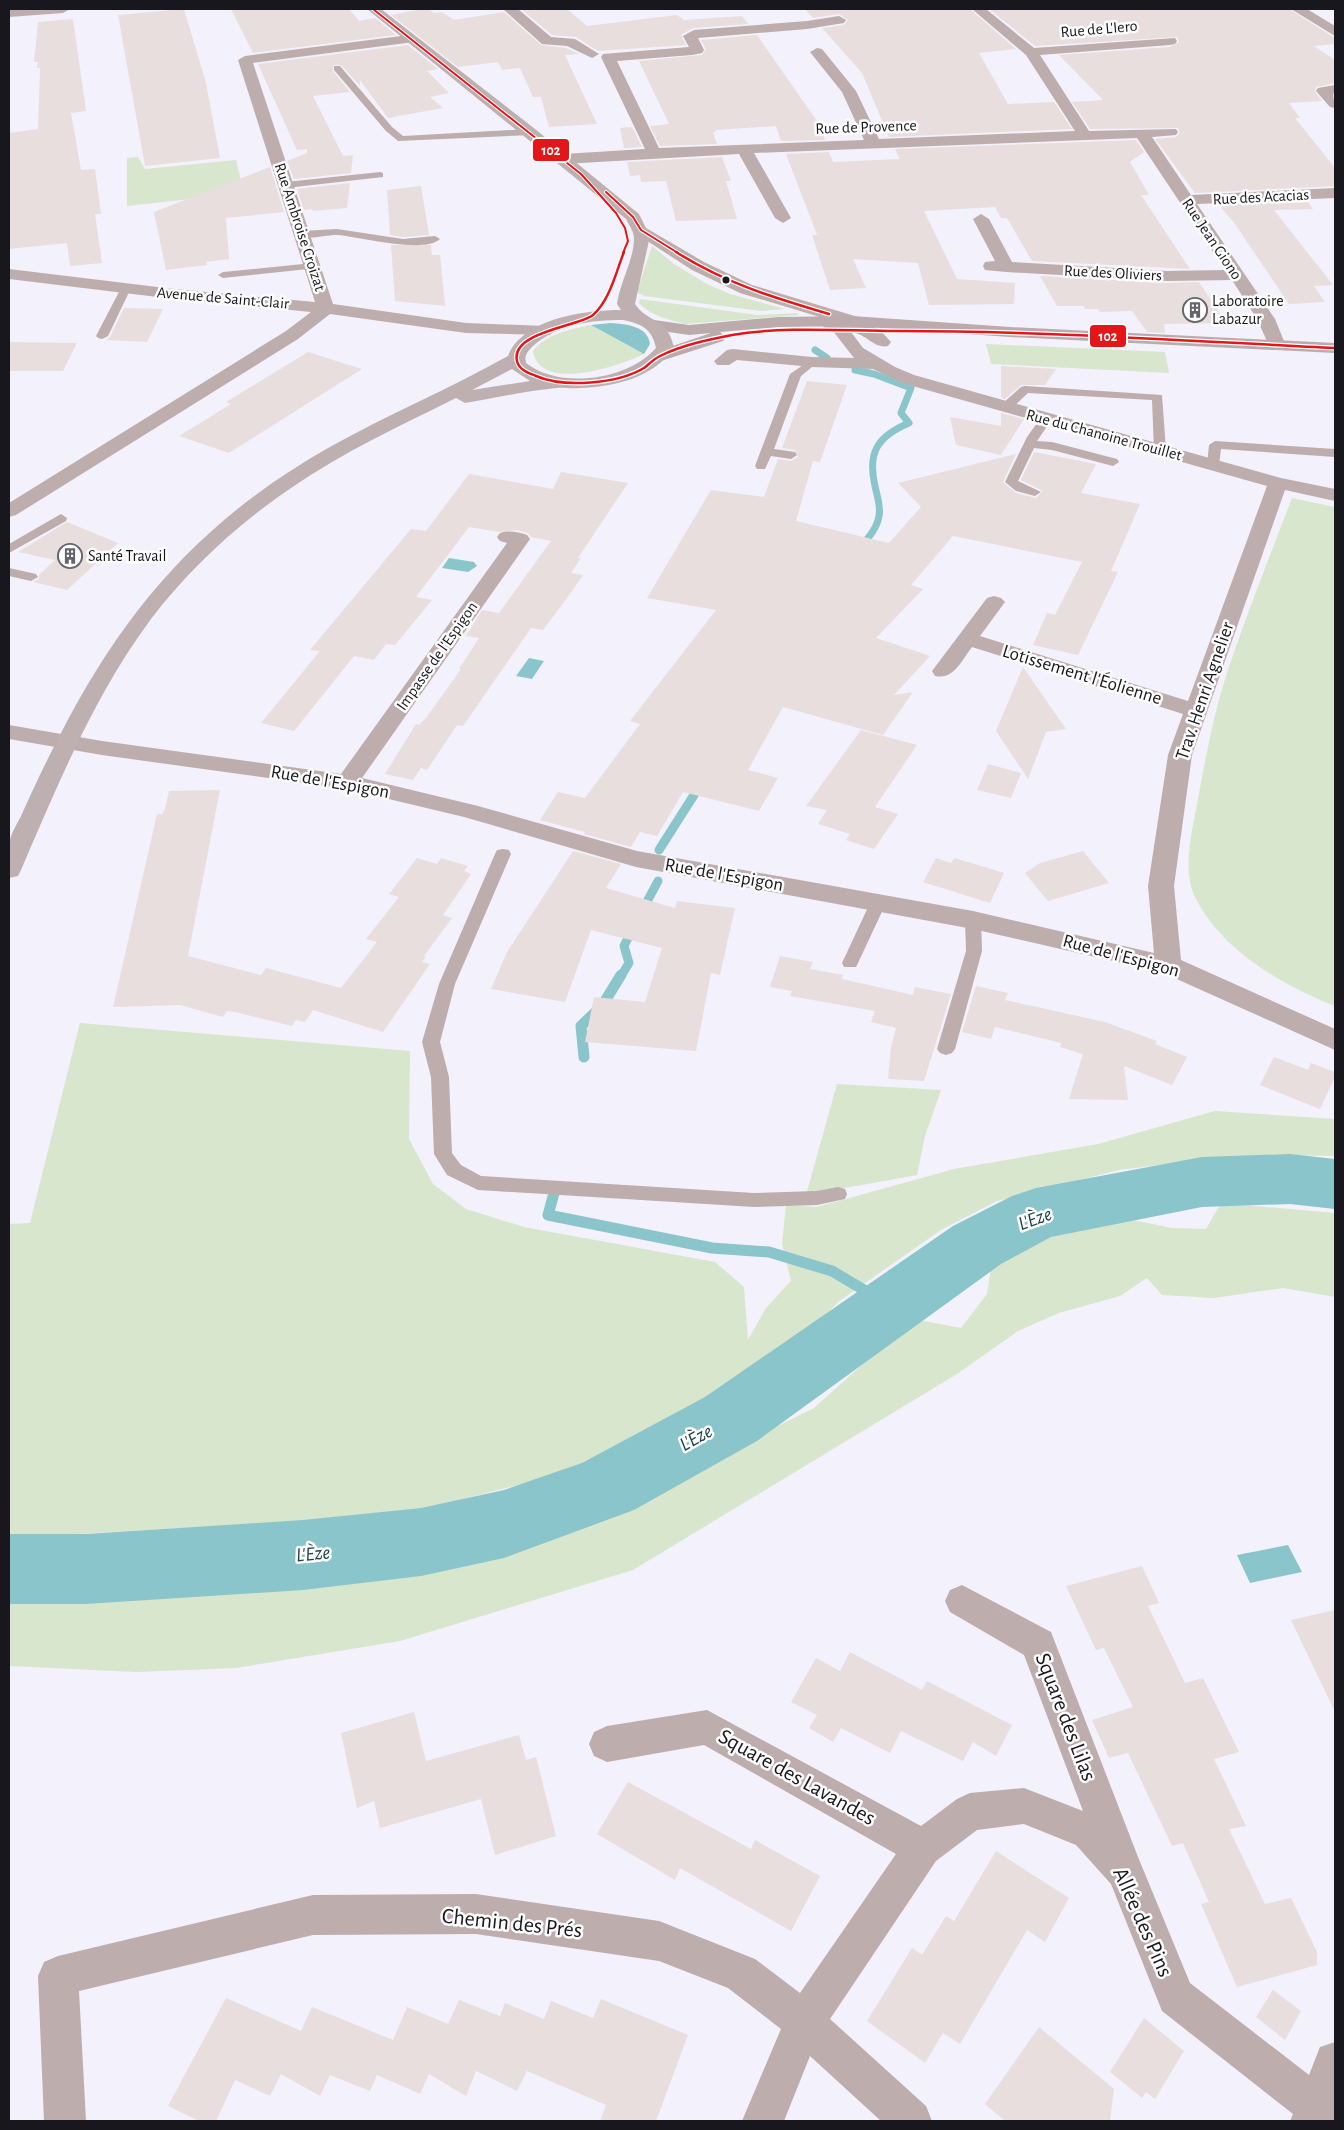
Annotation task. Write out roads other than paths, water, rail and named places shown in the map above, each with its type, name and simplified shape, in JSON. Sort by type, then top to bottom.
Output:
[{"type":"main road","points":[[373,9],[563,158],[633,217],[640,230],[640,252],[626,304],[635,317]]},
{"type":"main road","points":[[581,174],[621,220],[628,241],[603,304],[591,317]]},
{"type":"main road","points":[[9,870],[62,753],[91,698],[126,640],[196,556],[233,522],[310,467],[380,426],[424,408],[490,374],[517,355],[526,343],[544,331],[591,317],[611,315],[635,317],[654,325],[689,330],[746,324],[847,326],[1001,331],[1335,348]]},
{"type":"main road","points":[[654,325],[664,336],[665,348],[658,357]]},
{"type":"main road","points":[[517,355],[518,365],[537,378],[560,382],[590,383],[607,380],[642,369],[658,357],[690,344],[734,335],[847,326],[883,335],[1001,331]]},
{"type":"main road","points":[[424,408],[486,393],[560,382]]},
{"type":"street","points":[[9,13],[63,9]]},
{"type":"street","points":[[510,9],[547,40],[570,42],[592,54]]},
{"type":"street","points":[[978,9],[1031,52],[1084,136]]},
{"type":"street","points":[[1298,9],[1335,32]]},
{"type":"street","points":[[654,153],[608,57],[697,50],[690,36],[700,33],[807,25],[839,20]]},
{"type":"street","name":"Rue Ambroise Croizat","points":[[9,512],[284,340],[326,308],[245,60],[410,39]]},
{"type":"street","name":"Rue de L'Iero","points":[[1031,52],[1170,41]]},
{"type":"street","points":[[817,52],[849,91],[874,145]]},
{"type":"street","points":[[1335,89],[1323,91],[1335,104]]},
{"type":"street","name":"Rue de Provence","points":[[563,158],[1171,132]]},
{"type":"street","name":"Rue Jean Giono","points":[[1142,134],[1266,318],[1277,346]]},
{"type":"street","points":[[744,150],[782,218]]},
{"type":"street","name":"Rue des Acacias","points":[[1187,200],[1335,193]]},
{"type":"street","name":"Rue des Oliviers","points":[[981,219],[998,267],[1167,276],[1236,275]]},
{"type":"street","points":[[640,230],[698,266],[746,289],[847,326]]},
{"type":"street","name":"Avenue de Saint-Clair","points":[[9,274],[326,308],[466,328],[544,331]]},
{"type":"street","points":[[746,324],[852,326],[883,335],[876,364]]},
{"type":"street","name":"Rue du Chanoine Trouillet","points":[[847,326],[857,352],[876,364],[908,379],[1278,483],[1335,495]]},
{"type":"street","name":"Avenue de Saint-Clair","points":[[466,328],[485,334],[517,355]]},
{"type":"street","name":"Rue du Chanoine Trouillet","points":[[722,357],[876,364]]},
{"type":"street","name":"Trav. Henri Agnelier","points":[[1168,966],[1161,886],[1180,754],[1278,483]]},
{"type":"street","name":"Impasse de l'Espigon","points":[[347,782],[520,540],[507,537]]},
{"type":"street","points":[[943,671],[994,602]]},
{"type":"street","name":"Lotissement l'Éolienne","points":[[967,639],[1197,711]]},
{"type":"street","name":"Rue de l'Espigon","points":[[9,732],[102,748],[347,782],[469,811],[636,859],[972,920],[1168,966],[1335,1040]]},
{"type":"street","name":"Square des Lilas","points":[[962,1601],[1038,1644],[1125,1871]]},
{"type":"street","name":"Square des Lavandes","points":[[607,1744],[708,1727],[924,1848]]},
{"type":"street","name":"Allée des Pins","points":[[763,2121],[804,2022],[924,1848],[970,1812],[1024,1806],[1090,1832],[1125,1871],[1176,1997],[1321,2117]]},
{"type":"street","name":"Chemin des Prés","points":[[65,2121],[58,1976],[312,1915],[476,1914],[659,1941],[741,1973],[804,2022],[911,2121]]},
{"type":"street","points":[[1321,2117],[1335,2062]]},
{"type":"lane","points":[[337,68],[389,129],[401,139],[530,132]]},
{"type":"lane","points":[[286,186],[380,175]]},
{"type":"lane","points":[[302,234],[337,232],[403,242],[435,239]]},
{"type":"lane","points":[[223,275],[313,266]]},
{"type":"lane","points":[[102,336],[126,288]]},
{"type":"lane","points":[[761,466],[768,452],[796,374],[812,362]]},
{"type":"lane","points":[[1006,408],[1024,389],[1158,397],[1160,450]]},
{"type":"lane","points":[[1035,492],[1020,488],[1011,482],[1030,444],[1046,418]]},
{"type":"lane","points":[[1030,444],[1052,446],[1113,462]]},
{"type":"lane","points":[[1213,464],[1216,446],[1335,453]]},
{"type":"lane","points":[[768,452],[791,455]]},
{"type":"lane","points":[[9,549],[61,518]]},
{"type":"lane","points":[[9,572],[31,577]]},
{"type":"lane","points":[[503,854],[447,984],[431,1042],[440,1076],[443,1154],[454,1170],[478,1183],[754,1200],[817,1198],[838,1194]]},
{"type":"lane","points":[[850,963],[878,903]]},
{"type":"lane","points":[[946,1049],[974,951],[972,920]]},
{"type":"water","points":[[611,323],[635,327],[645,333],[650,344],[644,354],[591,325]]},
{"type":"water","points":[[449,558],[474,562],[477,566],[468,572],[442,568]]},
{"type":"water","points":[[529,658],[544,661],[532,679],[516,676]]},
{"type":"water","points":[[1288,1545],[1302,1572],[1250,1583],[1237,1555]]},
{"type":"waterway","points":[[815,350],[827,358]]},
{"type":"waterway","points":[[855,370],[874,374],[911,388],[901,413],[909,423],[889,434],[877,447],[874,455],[873,474],[879,505],[879,516],[874,530],[859,549]]},
{"type":"waterway","points":[[659,850],[701,784]]},
{"type":"waterway","points":[[642,911],[658,881]]},
{"type":"waterway","points":[[621,976],[629,963],[624,946],[633,928]]},
{"type":"waterway","points":[[584,1057],[581,1026],[602,1006],[621,975]]},
{"type":"waterway","name":"L'Èze","points":[[9,1569],[86,1569],[303,1555],[421,1542],[504,1524],[607,1487],[731,1419],[977,1245],[1036,1214],[1202,1182],[1290,1179],[1335,1184]]},
{"type":"waterway","points":[[554,1193],[548,1215],[712,1248],[769,1252],[832,1271],[891,1306]]},
{"type":"place","name":"Laboratoire Labazur","points":[[1195,310]]},
{"type":"place","name":"Santé Travail","points":[[70,556]]}]
